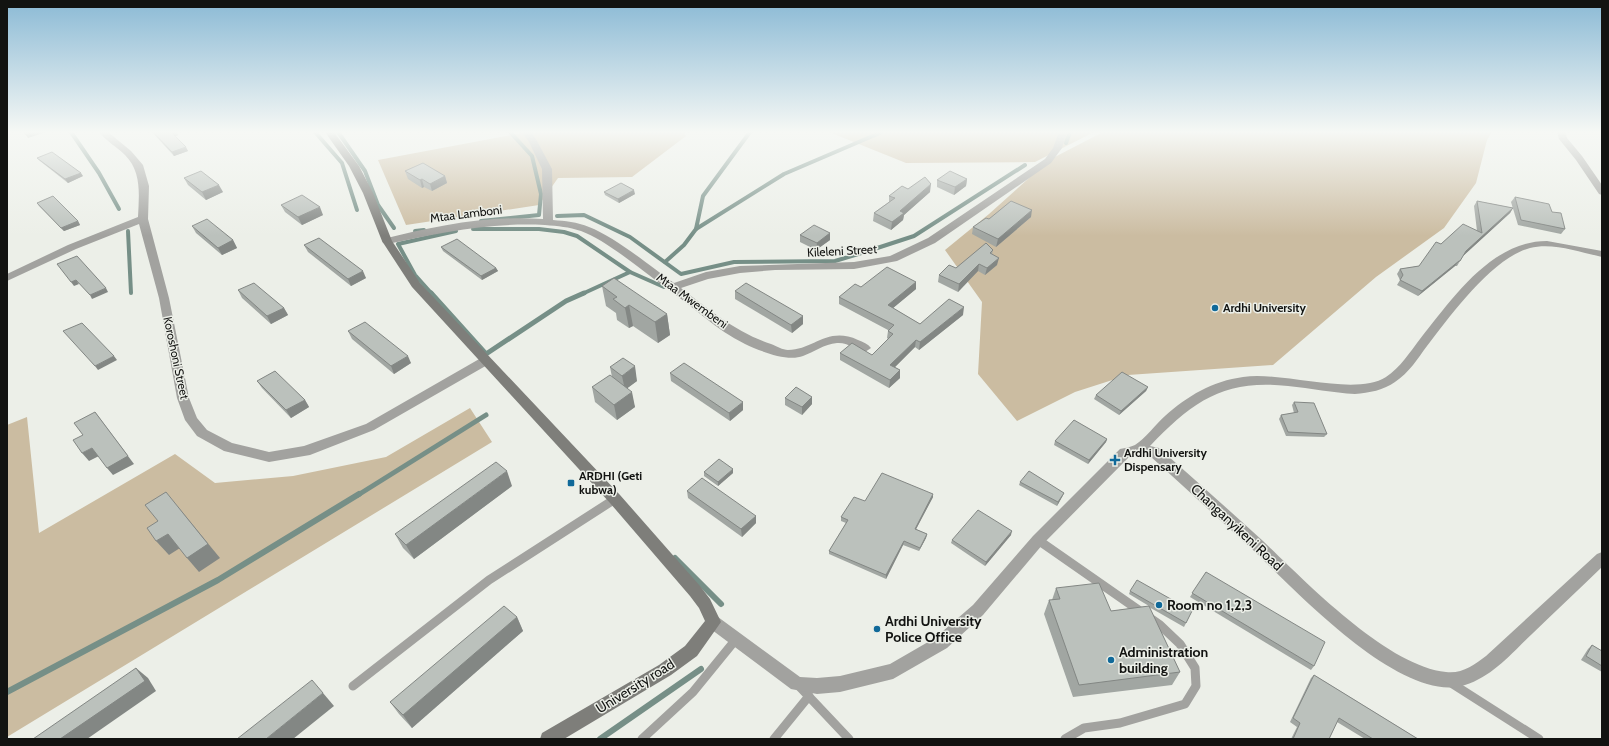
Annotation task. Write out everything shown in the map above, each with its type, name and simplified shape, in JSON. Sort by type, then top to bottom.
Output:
[{"type":"street","name":"Koroshoni Street","points":[[139,167],[144,186],[143,219],[164,298],[183,398],[191,420],[202,433],[228,447],[269,457],[305,451],[370,427],[485,361]]},
{"type":"street","points":[[353,167],[368,193],[387,241],[416,285],[485,361],[615,499],[695,591],[705,604],[713,622],[737,638],[797,684],[818,686],[840,684],[893,671],[941,643],[978,610],[1038,540],[1125,453],[1139,449],[1161,427],[1188,404],[1210,392],[1232,384],[1263,379],[1349,389],[1374,387],[1391,380],[1402,370],[1465,292],[1498,262],[1519,247],[1544,244],[1602,254]]},
{"type":"street","points":[[545,167],[548,222]]},
{"type":"street","name":"Kileleni Street","points":[[673,287],[693,279],[729,271],[762,268],[856,265],[880,262],[901,256],[943,232],[1039,167]]},
{"type":"street","points":[[1585,167],[1602,192]]},
{"type":"street","points":[[7,278],[72,247],[143,219]]},
{"type":"street","name":"Mtaa Lamboni","points":[[387,241],[456,226],[526,221],[548,222]]},
{"type":"street","name":"Mtaa Mwembeni","points":[[548,222],[586,229],[603,238],[673,287],[712,318],[749,341],[774,351],[786,354],[798,353],[826,341],[838,339],[853,342],[865,348]]},
{"type":"street","name":"Changanyikeni Road","points":[[1139,449],[1154,452],[1301,587],[1349,628],[1392,659],[1420,673],[1446,680],[1473,676],[1488,665],[1602,558]]},
{"type":"street","name":"University road","points":[[548,739],[665,670],[691,651],[713,622]]},
{"type":"lane","points":[[353,686],[442,615],[495,576],[532,550],[615,499]]},
{"type":"lane","points":[[1038,540],[1160,625],[1180,644],[1194,668],[1196,686],[1185,704],[1118,723],[1090,726],[1068,736],[1065,739]]},
{"type":"lane","points":[[642,739],[672,715],[696,690],[737,638]]},
{"type":"lane","points":[[1446,680],[1539,739]]},
{"type":"lane","points":[[797,684],[849,739]]},
{"type":"lane","points":[[774,739],[809,696]]},
{"type":"shaded area","points":[[381,167],[645,167],[632,177],[558,178],[539,205],[406,225]]},
{"type":"shaded area","points":[[1041,167],[1480,167],[1476,183],[1444,228],[1376,277],[1273,365],[1128,375],[1075,392],[1017,421],[978,374],[982,302],[945,250],[989,214]]},
{"type":"shaded area","points":[[470,408],[492,442],[7,737],[7,425],[27,417],[39,533],[175,454],[215,483],[293,476],[386,457]]},
{"type":"building","points":[[49,167],[72,167],[81,173],[65,179]]},
{"type":"building","points":[[414,167],[429,167],[445,176],[430,184],[405,171]]},
{"type":"building","points":[[201,171],[219,185],[202,192],[184,178]]},
{"type":"building","points":[[950,171],[967,179],[955,187],[937,180]]},
{"type":"building","points":[[925,177],[931,184],[900,211],[904,213],[892,222],[874,213],[895,198],[889,196],[902,186],[908,189]]},
{"type":"building","points":[[621,183],[634,190],[618,199],[604,192]]},
{"type":"building","points":[[302,195],[320,207],[298,217],[281,205]]},
{"type":"building","points":[[53,196],[78,221],[61,228],[37,203]]},
{"type":"building","points":[[1515,197],[1549,204],[1552,212],[1561,213],[1565,229],[1521,220]]},
{"type":"building","points":[[1011,201],[1032,210],[998,239],[973,227],[986,218],[989,219]]},
{"type":"building","points":[[1477,201],[1513,208],[1466,251],[1460,261],[1422,291],[1400,280],[1403,275],[1400,269],[1419,266],[1436,242],[1441,244],[1463,224],[1482,233]]},
{"type":"building","points":[[207,219],[233,240],[218,248],[192,226]]},
{"type":"building","points":[[814,225],[830,233],[817,243],[800,235]]},
{"type":"building","points":[[319,238],[363,271],[348,279],[304,245]]},
{"type":"building","points":[[457,239],[496,268],[481,276],[441,247]]},
{"type":"building","points":[[986,243],[993,250],[990,253],[999,258],[987,268],[979,264],[959,284],[939,275],[949,265],[956,268]]},
{"type":"building","points":[[77,256],[106,288],[90,295],[76,280],[71,282],[57,264]]},
{"type":"building","points":[[887,267],[916,282],[888,305],[920,324],[949,299],[964,307],[920,342],[916,340],[890,365],[900,370],[890,380],[840,353],[852,343],[872,355],[893,334],[888,331],[894,325],[839,297],[855,284],[861,287]]},
{"type":"building","points":[[614,278],[667,314],[655,322],[629,305],[625,308],[613,299],[617,297],[602,286]]},
{"type":"building","points":[[254,283],[284,308],[267,316],[238,290]]},
{"type":"building","points":[[746,283],[803,316],[791,325],[735,291]]},
{"type":"building","points":[[365,322],[408,356],[391,366],[348,331]]},
{"type":"building","points":[[82,323],[114,356],[95,366],[63,331]]},
{"type":"building","points":[[623,358],[635,366],[622,376],[610,367]]},
{"type":"building","points":[[684,363],[743,402],[729,413],[670,373]]},
{"type":"building","points":[[275,371],[305,400],[286,410],[257,381]]},
{"type":"building","points":[[1122,372],[1148,387],[1121,411],[1096,395]]},
{"type":"building","points":[[610,375],[632,392],[614,405],[592,387]]},
{"type":"building","points":[[796,387],[812,397],[802,407],[785,398]]},
{"type":"building","points":[[1294,402],[1314,403],[1327,434],[1288,432],[1281,415],[1298,412]]},
{"type":"building","points":[[95,412],[128,456],[107,468],[92,448],[82,453],[73,440],[83,435],[74,423]]},
{"type":"building","points":[[1074,420],[1107,439],[1089,460],[1055,441]]},
{"type":"building","points":[[719,459],[733,469],[718,482],[704,472]]},
{"type":"building","points":[[496,462],[507,471],[406,545],[395,534]]},
{"type":"building","points":[[1029,471],[1064,493],[1058,502],[1020,482]]},
{"type":"building","points":[[882,473],[933,494],[915,529],[927,534],[920,548],[904,541],[886,575],[829,551],[848,520],[841,517],[854,497],[865,501]]},
{"type":"building","points":[[702,478],[756,516],[741,529],[687,491]]},
{"type":"building","points":[[166,492],[208,544],[187,558],[168,534],[156,541],[147,528],[158,521],[145,505]]},
{"type":"building","points":[[978,510],[1012,531],[986,562],[952,540]]},
{"type":"building","points":[[1206,572],[1325,642],[1314,666],[1192,593]]},
{"type":"building","name":"Room no 1,2,3","points":[[1137,580],[1192,611],[1186,623],[1130,591]]},
{"type":"building","name":"Administration building","points":[[1099,583],[1111,611],[1149,606],[1180,672],[1079,685],[1049,600],[1060,599],[1056,588]]},
{"type":"building","points":[[504,606],[517,617],[403,715],[390,702]]},
{"type":"building","points":[[1592,645],[1602,651],[1602,666],[1586,656]]},
{"type":"building","points":[[136,668],[145,681],[60,739],[33,739]]},
{"type":"building","points":[[1314,675],[1418,739],[1373,739],[1339,718],[1329,739],[1293,739],[1300,723],[1293,718]]},
{"type":"building","points":[[312,680],[323,693],[266,739],[237,739]]},
{"type":"waterway","points":[[95,167],[119,209]]},
{"type":"waterway","points":[[343,167],[357,210]]},
{"type":"waterway","points":[[362,167],[378,205],[394,228]]},
{"type":"waterway","points":[[481,221],[539,215],[541,194],[535,167]]},
{"type":"waterway","points":[[696,229],[703,196],[724,167]]},
{"type":"waterway","points":[[696,229],[784,174],[801,167]]},
{"type":"waterway","points":[[557,216],[584,215],[630,237],[681,274],[734,262],[835,261],[914,236],[1022,167]]},
{"type":"waterway","points":[[473,229],[539,229],[564,232],[577,236],[630,272]]},
{"type":"waterway","points":[[665,262],[684,245],[696,229]]},
{"type":"waterway","points":[[415,231],[424,230]]},
{"type":"waterway","points":[[128,231],[131,293]]},
{"type":"waterway","points":[[432,294],[415,275],[398,244],[456,231]]},
{"type":"waterway","points":[[582,294],[630,272]]},
{"type":"waterway","points":[[630,272],[664,287]]},
{"type":"waterway","points":[[431,293],[486,354],[566,301],[584,293]]},
{"type":"waterway","points":[[358,495],[486,415]]},
{"type":"waterway","points":[[7,692],[218,580],[359,494]]},
{"type":"waterway","points":[[675,558],[721,604]]},
{"type":"waterway","points":[[600,739],[701,669]]},
{"type":"place","name":"Ardhi University","points":[[1215,308]]},
{"type":"place","name":"Ardhi University Dispensary","points":[[1115,460]]},
{"type":"place","name":"ARDHI (Geti kubwa)","points":[[571,483]]},
{"type":"place","name":"Room no 1,2,3","points":[[1159,605]]},
{"type":"place","name":"Ardhi University Police Office","points":[[877,629]]},
{"type":"place","name":"Administration building","points":[[1111,660]]}]
